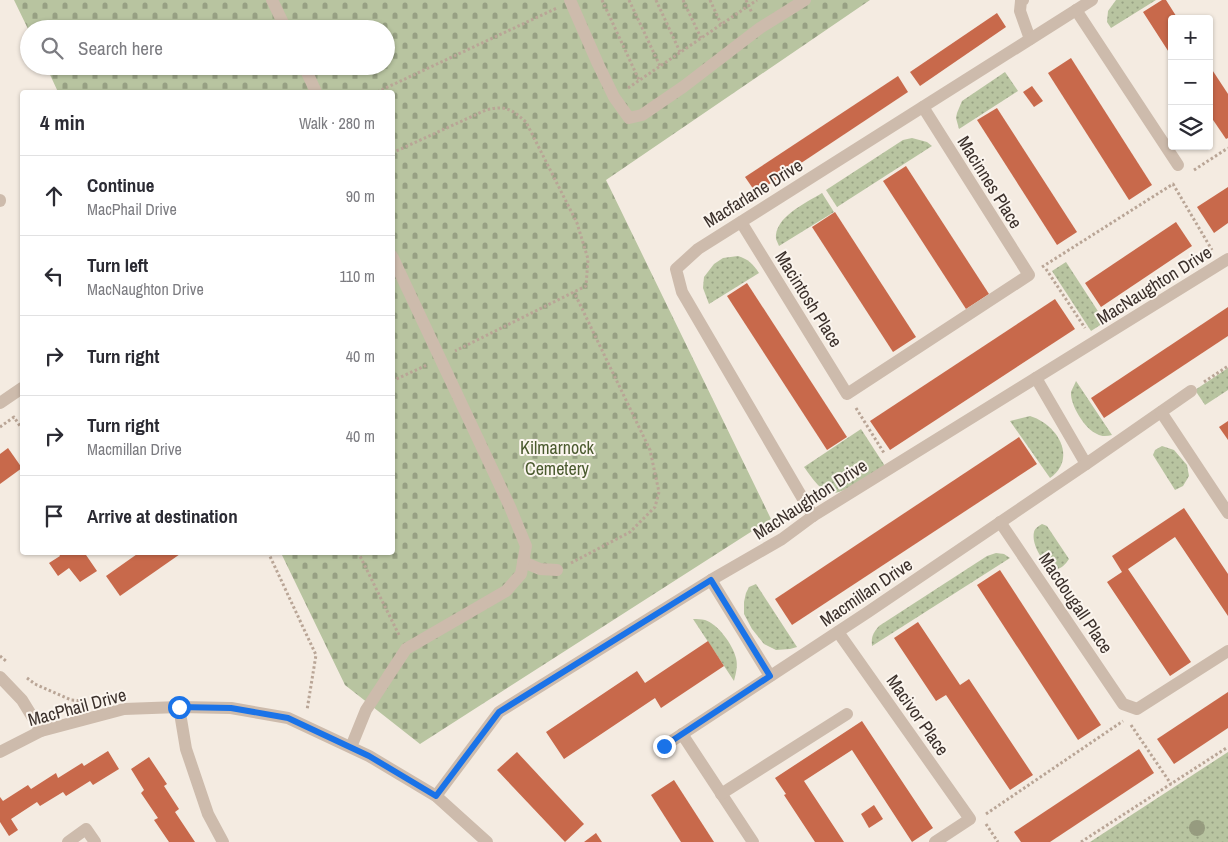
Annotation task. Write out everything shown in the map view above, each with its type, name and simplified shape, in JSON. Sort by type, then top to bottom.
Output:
[{"type":"street","points":[[272,0],[282,20]]},
{"type":"street","points":[[570,1],[614,97],[629,118],[642,115],[683,87],[760,28],[805,0]]},
{"type":"street","points":[[1023,0],[1021,1],[1020,11],[1030,39]]},
{"type":"street","name":"Macfarlane Drive","points":[[813,516],[682,292],[676,269],[698,249],[1092,0]]},
{"type":"street","points":[[1076,10],[1178,165]]},
{"type":"street","points":[[308,75],[315,90]]},
{"type":"street","name":"Macinnes Place","points":[[923,107],[1029,275]]},
{"type":"street","name":"Macintosh Place","points":[[741,222],[847,394]]},
{"type":"street","points":[[351,747],[366,710],[406,649],[506,590],[521,574],[526,546],[510,507],[395,262]]},
{"type":"street","name":"MacNaughton Drive","points":[[436,796],[499,712],[711,580],[782,539],[813,516],[1224,262]]},
{"type":"street","points":[[847,394],[1029,275]]},
{"type":"street","points":[[1036,378],[1086,464]]},
{"type":"street","points":[[0,403],[20,389]]},
{"type":"street","name":"Macmillan Drive","points":[[664,746],[838,632],[1191,391]]},
{"type":"street","points":[[1161,412],[1228,513]]},
{"type":"street","name":"Macdougall Place","points":[[1000,522],[1123,704],[1137,709],[1228,652]]},
{"type":"street","points":[[523,562],[540,569],[557,570]]},
{"type":"street","points":[[711,580],[770,676]]},
{"type":"street","name":"Macivor Place","points":[[838,632],[976,818]]},
{"type":"street","points":[[0,678],[22,700],[41,731]]},
{"type":"street","points":[[179,707],[186,749],[208,814],[223,842]]},
{"type":"street","name":"MacPhail Drive","points":[[0,752],[41,731],[124,709],[231,708],[288,718],[369,756],[436,796],[487,842]]},
{"type":"street","points":[[720,794],[847,714]]},
{"type":"street","points":[[682,734],[753,842]]},
{"type":"street","points":[[935,842],[976,818]]},
{"type":"street","points":[[68,842],[86,830],[94,842]]},
{"type":"path","points":[[602,0],[639,80]]},
{"type":"path","points":[[629,0],[660,66]]},
{"type":"path","points":[[656,0],[680,52]]},
{"type":"path","points":[[683,0],[701,38]]},
{"type":"path","points":[[710,0],[721,24]]},
{"type":"path","points":[[614,97],[758,0]]},
{"type":"path","points":[[380,90],[570,1]]},
{"type":"path","points":[[395,152],[486,110],[498,107],[513,111],[526,122],[577,223],[588,259],[586,286],[395,380]]},
{"type":"path","points":[[1191,173],[1228,148]]},
{"type":"path","points":[[1029,275],[1178,181]]},
{"type":"path","points":[[1173,184],[1224,262]]},
{"type":"path","points":[[1044,266],[1094,342]]},
{"type":"path","points":[[557,570],[630,532],[655,508],[659,492],[650,450],[574,292]]},
{"type":"path","points":[[1191,391],[1228,366]]},
{"type":"path","points":[[847,394],[893,467]]},
{"type":"path","points":[[0,427],[14,417],[20,426]]},
{"type":"path","points":[[269,555],[316,655],[305,726]]},
{"type":"path","points":[[359,555],[406,649]]},
{"type":"path","points":[[976,818],[1127,718],[1171,784]]},
{"type":"path","points":[[1081,842],[1228,747]]},
{"type":"green space","name":"Kilmarnock Cemetery","points":[[14,0],[870,0],[606,180],[771,519],[420,744],[345,685],[282,555],[395,555],[395,90],[57,90],[50,75],[395,75],[395,20],[24,20]]},
{"type":"green space","points":[[1116,0],[1156,0],[1111,28],[1107,22],[1108,11]]},
{"type":"green space","points":[[1005,72],[1018,91],[959,129],[956,118],[962,101]]},
{"type":"green space","points":[[912,138],[927,142],[932,146],[837,207],[826,190],[903,140]]},
{"type":"green space","points":[[822,193],[834,212],[779,246],[776,239],[777,231],[785,217]]},
{"type":"green space","points":[[738,256],[750,262],[759,273],[709,304],[703,288],[704,277],[714,264],[723,258]]},
{"type":"green space","points":[[1066,262],[1105,322],[1091,331],[1052,271]]},
{"type":"green space","points":[[1228,368],[1228,390],[1205,405],[1195,390]]},
{"type":"green space","points":[[1076,381],[1112,435],[1103,436],[1097,434],[1079,416],[1071,397]]},
{"type":"green space","points":[[1030,416],[1048,426],[1061,442],[1062,461],[1058,470],[1050,478],[1010,421]]},
{"type":"green space","points":[[861,429],[885,466],[844,490],[833,493],[824,490],[804,467]]},
{"type":"green space","points":[[1162,446],[1174,450],[1187,465],[1189,476],[1183,486],[1175,490],[1153,455],[1155,450]]},
{"type":"green space","points":[[1042,524],[1047,526],[1069,559],[1063,566],[1055,570],[1039,554],[1034,543],[1035,531]]},
{"type":"green space","points":[[996,553],[1004,554],[1010,558],[872,646],[873,635],[879,626],[987,556]]},
{"type":"green space","points":[[756,584],[797,647],[776,650],[764,644],[752,629],[744,614],[744,602],[749,587]]},
{"type":"green space","points":[[693,619],[710,622],[720,630],[728,641],[737,661],[734,681]]},
{"type":"green space","points":[[1228,752],[1228,842],[1090,842]]},
{"type":"building","points":[[1162,0],[1166,0],[1175,15],[1168,15],[1168,51],[1143,12]]},
{"type":"building","points":[[997,13],[1006,27],[920,86],[910,72]]},
{"type":"building","points":[[1071,58],[1152,185],[1129,200],[1048,73]]},
{"type":"building","points":[[1213,71],[1228,94],[1228,138],[1226,139],[1213,120]]},
{"type":"building","points":[[898,76],[908,92],[756,193],[745,177]]},
{"type":"building","points":[[1032,86],[1043,101],[1034,107],[1023,92]]},
{"type":"building","points":[[997,108],[1077,232],[1057,245],[977,120]]},
{"type":"building","points":[[906,166],[989,294],[966,309],[883,181]]},
{"type":"building","points":[[1228,187],[1228,223],[1214,233],[1197,207]]},
{"type":"building","points":[[835,212],[916,337],[893,352],[812,227]]},
{"type":"building","points":[[1176,222],[1192,246],[1101,307],[1085,283]]},
{"type":"building","points":[[747,283],[847,437],[827,450],[727,296]]},
{"type":"building","points":[[1055,299],[1075,329],[890,450],[870,421]]},
{"type":"building","points":[[1228,307],[1228,336],[1104,418],[1091,398]]},
{"type":"building","points":[[1228,421],[1228,440],[1219,427]]},
{"type":"building","points":[[1019,437],[1037,464],[792,625],[775,599]]},
{"type":"building","points":[[8,448],[20,465],[20,469],[0,484],[0,454]]},
{"type":"building","points":[[1184,508],[1228,574],[1228,616],[1175,537],[1128,569],[1191,662],[1170,676],[1107,582],[1122,572],[1112,556]]},
{"type":"building","points":[[86,555],[97,571],[80,582],[69,568],[58,576],[49,563],[60,556]]},
{"type":"building","points":[[136,555],[179,555],[120,596],[106,576]]},
{"type":"building","points":[[1000,570],[1101,725],[1078,740],[977,585]]},
{"type":"building","points":[[918,622],[960,685],[969,679],[1033,775],[1010,790],[946,695],[936,701],[894,638]]},
{"type":"building","points":[[708,641],[724,666],[661,708],[655,698],[564,759],[546,732],[637,671],[645,683]]},
{"type":"building","points":[[1228,692],[1228,728],[1174,764],[1157,739]]},
{"type":"building","points":[[862,721],[933,828],[912,842],[852,750],[804,781],[844,842],[815,842],[775,778]]},
{"type":"building","points":[[1139,749],[1154,773],[1050,842],[1021,842],[1014,832]]},
{"type":"building","points":[[108,751],[119,769],[93,785],[90,781],[66,796],[63,792],[40,806],[37,802],[11,819],[18,830],[9,836],[0,822],[0,797],[3,801],[28,785],[31,789],[56,773],[58,778],[82,763],[84,766]]},
{"type":"building","points":[[517,752],[584,824],[565,842],[497,770]]},
{"type":"building","points":[[149,757],[167,784],[164,786],[179,809],[175,812],[195,842],[169,842],[154,820],[158,818],[141,793],[144,790],[131,769]]},
{"type":"building","points":[[674,780],[714,842],[681,842],[651,795]]},
{"type":"building","points":[[874,805],[883,819],[869,828],[861,814]]},
{"type":"building","points":[[596,833],[602,842],[584,842]]},
{"type":"route","points":[[179,707],[231,708],[288,718],[369,756],[436,796],[499,712],[711,580],[770,676],[664,746]]}]
